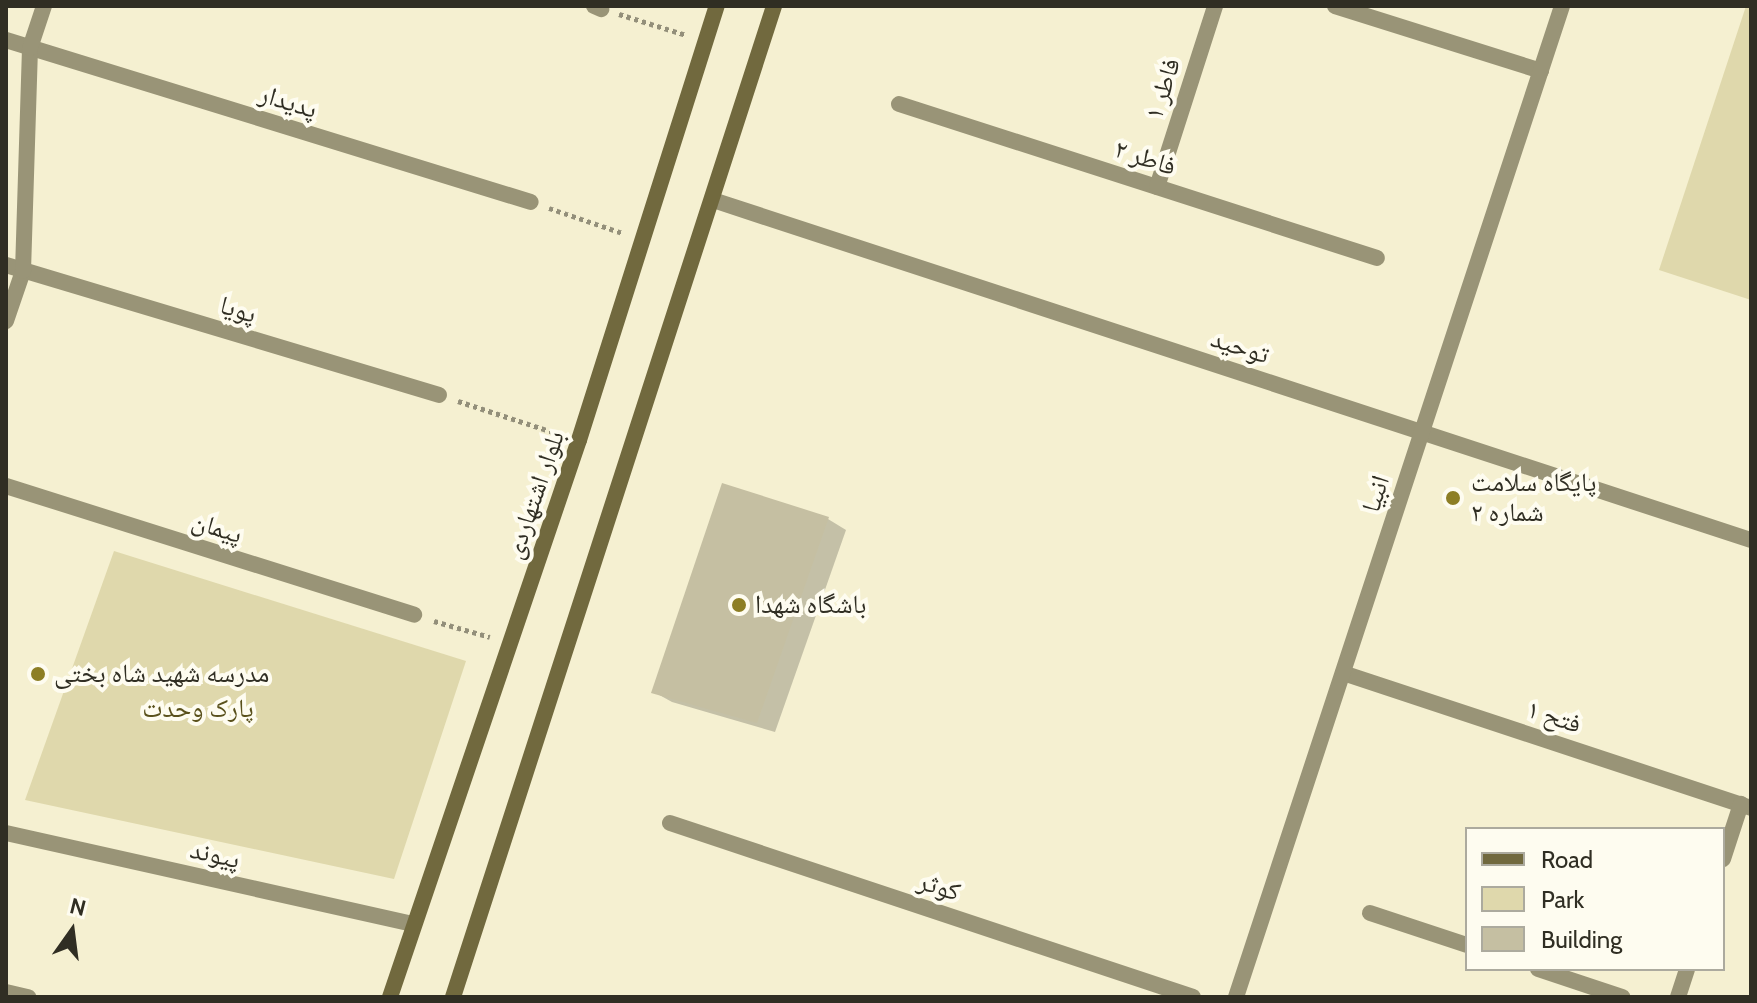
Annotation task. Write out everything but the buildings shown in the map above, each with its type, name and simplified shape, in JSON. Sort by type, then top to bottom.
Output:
[{"type":"main road","name":"بلوار اشتهاردی","points":[[390,997],[579,440],[717,6]]},
{"type":"main road","points":[[453,997],[774,6]]},
{"type":"street","points":[[6,321],[23,271],[30,48],[44,6]]},
{"type":"street","name":"فاطر ۱","points":[[1157,187],[1215,6]]},
{"type":"street","points":[[1335,6],[1541,71]]},
{"type":"street","name":"انبیا","points":[[1236,997],[1562,6]]},
{"type":"street","name":"پدیدار","points":[[6,40],[531,202]]},
{"type":"street","name":"فاطر ۲","points":[[899,104],[1377,258]]},
{"type":"street","name":"توحید","points":[[713,200],[1751,540]]},
{"type":"street","name":"پویا","points":[[6,265],[439,395]]},
{"type":"street","name":"پیمان","points":[[6,486],[414,615]]},
{"type":"street","name":"فتح ۱","points":[[1343,673],[1746,806]]},
{"type":"street","points":[[1725,854],[1746,806]]},
{"type":"street","name":"کوثر","points":[[670,823],[1193,997]]},
{"type":"street","name":"پیوند","points":[[6,833],[414,924]]},
{"type":"street","points":[[1370,913],[1465,944]]},
{"type":"street","points":[[1544,971],[1622,997]]},
{"type":"street","points":[[1678,997],[1686,971]]},
{"type":"street","points":[[6,992],[28,997]]},
{"type":"path","points":[[597,7],[706,42]]},
{"type":"path","points":[[531,202],[643,240]]},
{"type":"path","points":[[439,395],[579,440]]},
{"type":"path","points":[[414,615],[510,642]]},
{"type":"green space","points":[[1746,6],[1751,6],[1751,300],[1659,270]]},
{"type":"green space","name":"پارک وحدت","points":[[114,551],[466,661],[394,879],[25,800]]},
{"type":"place","name":"پایگاه سلامت شماره ۲","points":[[1453,498]]},
{"type":"place","name":"باشگاه شهدا","points":[[739,605]]},
{"type":"place","name":"مدرسه شهید شاه بختی","points":[[38,674]]}]
